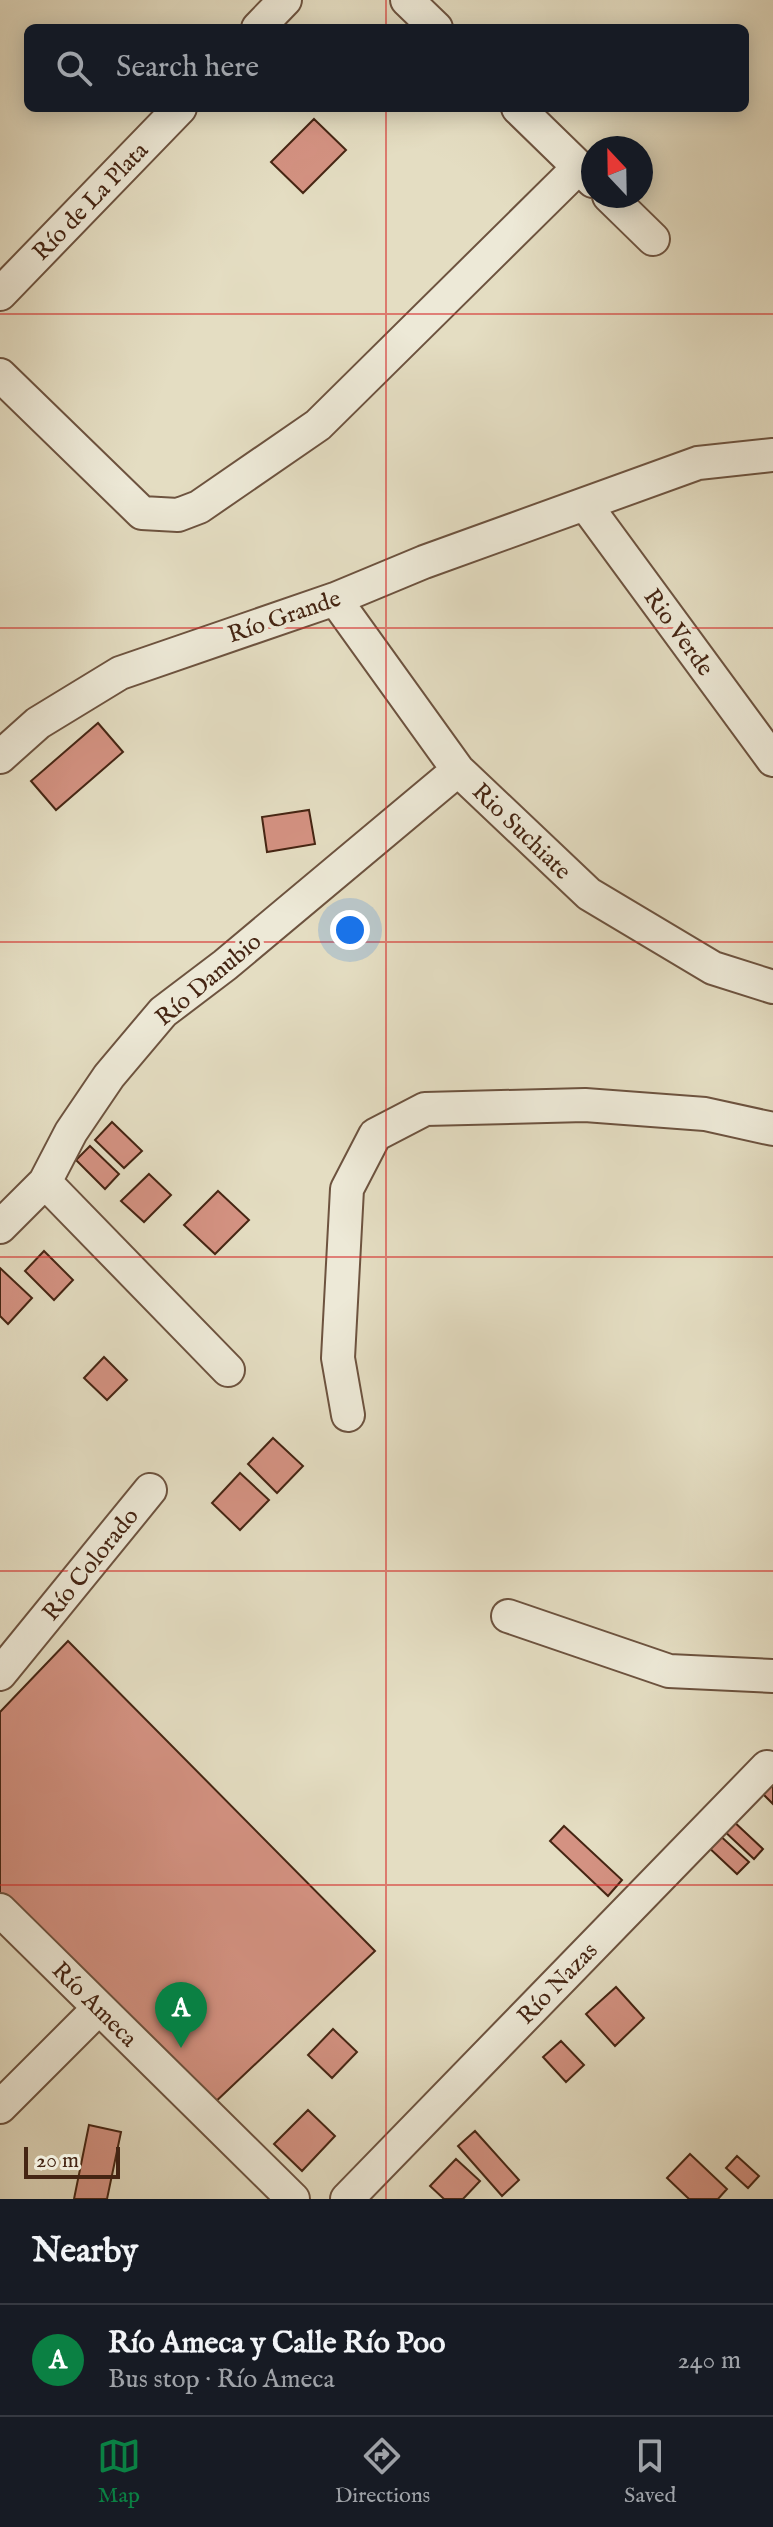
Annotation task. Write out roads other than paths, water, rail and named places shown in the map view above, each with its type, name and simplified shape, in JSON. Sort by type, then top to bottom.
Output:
[{"type":"street","points":[[262,24],[285,0]]},
{"type":"street","points":[[407,0],[432,24]]},
{"type":"street","name":"Río de La Plata","points":[[0,294],[176,112]]},
{"type":"street","points":[[522,112],[581,169]]},
{"type":"street","points":[[0,375],[142,513],[178,515],[199,507],[318,425],[581,179]]},
{"type":"street","points":[[621,208],[653,239]]},
{"type":"street","name":"Río Grande","points":[[0,757],[38,723],[120,673],[335,599],[424,562],[698,463],[773,455]]},
{"type":"street","name":"Rio Verde","points":[[585,504],[773,760]]},
{"type":"street","name":"Rio Suchiate","points":[[335,599],[458,770],[589,894],[713,968],[773,987]]},
{"type":"street","name":"Río Danubio","points":[[0,1227],[45,1182],[71,1132],[109,1076],[163,1012],[225,965],[458,770]]},
{"type":"street","points":[[348,1415],[338,1358],[347,1189],[375,1135],[425,1109],[585,1105],[705,1114],[773,1129]]},
{"type":"street","points":[[45,1182],[228,1370]]},
{"type":"street","name":"Río Colorado","points":[[0,1674],[150,1490]]},
{"type":"street","points":[[508,1616],[669,1671],[773,1676]]},
{"type":"street","name":"Río Nazas","points":[[347,2199],[767,1767]]},
{"type":"street","name":"Río Ameca","points":[[0,1910],[293,2199]]},
{"type":"street","points":[[0,2107],[99,2008]]},
{"type":"place","name":"Río Ameca y Calle Río Poo","points":[[181,2048]]}]
